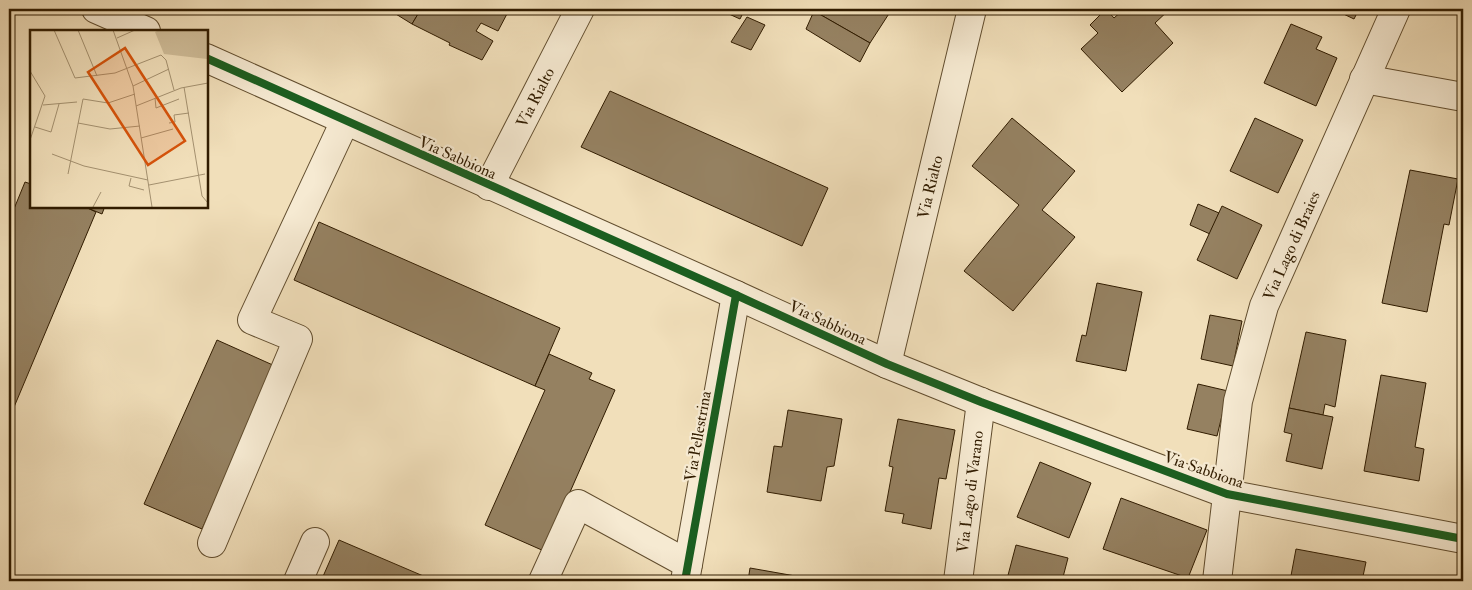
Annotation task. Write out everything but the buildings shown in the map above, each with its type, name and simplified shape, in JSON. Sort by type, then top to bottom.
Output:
[{"type":"street","points":[[96,9],[144,30]]},
{"type":"street","name":"Via Rialto","points":[[489,186],[580,9]]},
{"type":"street","name":"Via Rialto","points":[[887,364],[972,9]]},
{"type":"street","name":"Via Lago di Braies","points":[[1217,581],[1238,401],[1264,306],[1396,9]]},
{"type":"street","name":"Via Sabbiona","points":[[208,59],[887,364],[981,402],[1227,494],[1463,539]]},
{"type":"street","points":[[1364,79],[1463,97]]},
{"type":"street","points":[[212,543],[298,339],[252,320],[346,121]]},
{"type":"street","name":"Via Pellestrina","points":[[687,573],[736,295]]},
{"type":"street","name":"Via Lago di Varano","points":[[958,581],[981,402]]},
{"type":"street","points":[[543,581],[578,504],[687,573]]},
{"type":"street","points":[[298,581],[315,542]]},
{"type":"cycle path","points":[[208,59],[887,364],[981,402],[1227,494],[1463,539]]},
{"type":"cycle path","points":[[685,581],[736,295]]}]
